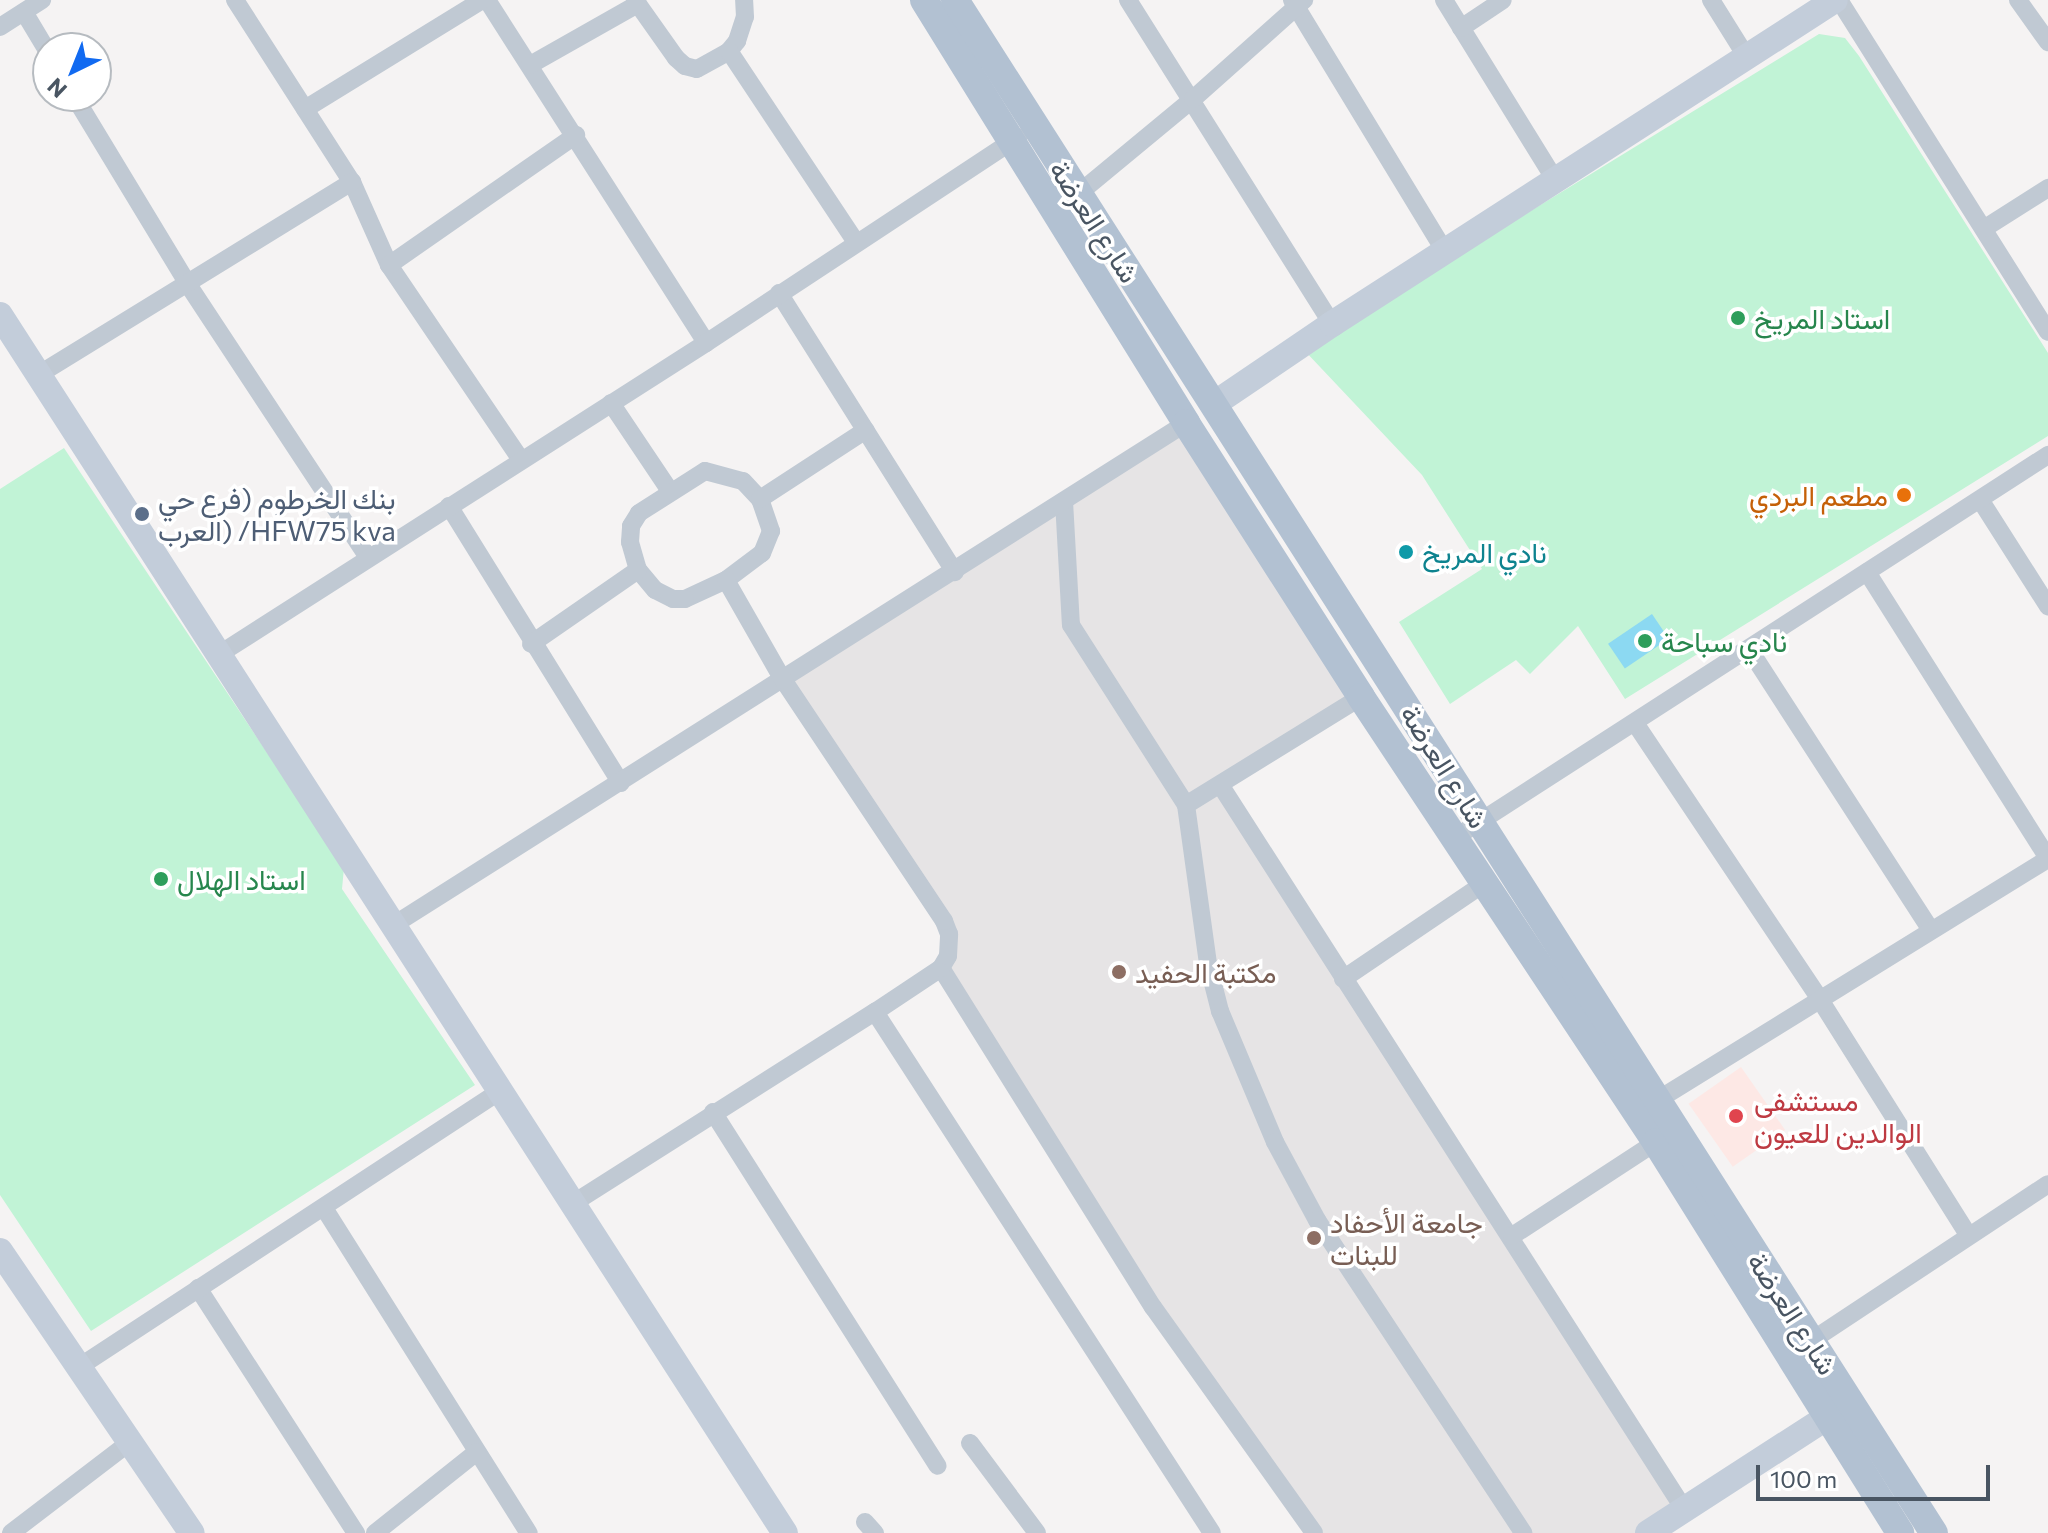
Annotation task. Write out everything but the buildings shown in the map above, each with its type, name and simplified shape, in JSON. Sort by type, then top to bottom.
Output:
[{"type":"main road","name":"شارع العرضة","points":[[924,0],[1024,133],[1078,194],[1934,1533]]},
{"type":"main road","name":"شارع العرضة","points":[[955,0],[1024,133],[1186,423],[1361,697],[1656,1142],[1900,1533]]},
{"type":"street","points":[[0,27],[42,0]]},
{"type":"street","points":[[235,0],[352,182],[389,265],[521,460]]},
{"type":"street","points":[[305,109],[485,0],[576,135],[706,343]]},
{"type":"street","points":[[530,65],[637,2],[685,66],[703,67],[729,51],[742,29],[744,0]]},
{"type":"street","points":[[1128,0],[1332,324]]},
{"type":"street","points":[[1444,0],[1556,181]]},
{"type":"street","points":[[1461,28],[1503,0]]},
{"type":"street","points":[[1711,0],[1746,56]]},
{"type":"street","points":[[1214,404],[1332,324],[1837,0],[1985,228],[2048,332]]},
{"type":"street","points":[[2018,0],[2048,42]]},
{"type":"street","points":[[1078,194],[1193,99],[1297,2],[1445,252]]},
{"type":"street","points":[[24,12],[36,32]]},
{"type":"street","points":[[729,51],[855,241]]},
{"type":"street","points":[[84,112],[189,286],[368,557]]},
{"type":"street","points":[[218,655],[706,343],[855,241],[1024,133]]},
{"type":"street","points":[[389,265],[576,135]]},
{"type":"street","points":[[38,375],[189,286],[352,182]]},
{"type":"street","points":[[1985,228],[2048,188]]},
{"type":"street","points":[[779,293],[955,572]]},
{"type":"street","points":[[0,315],[785,1533]]},
{"type":"street","points":[[611,403],[670,491]]},
{"type":"street","points":[[392,926],[1186,423]]},
{"type":"street","points":[[760,499],[866,430]]},
{"type":"street","points":[[1456,837],[2048,455]]},
{"type":"street","points":[[705,471],[743,481],[760,499],[771,531],[762,553],[726,580],[685,599],[673,599],[655,590],[638,570],[630,542],[631,526],[639,513],[670,491],[705,471]]},
{"type":"street","points":[[1064,501],[1071,625],[1186,805],[1208,964],[1220,1011],[1275,1142],[1317,1220],[1523,1533]]},
{"type":"street","points":[[1981,501],[2048,606]]},
{"type":"street","points":[[449,506],[531,644],[621,783]]},
{"type":"street","points":[[531,644],[638,570]]},
{"type":"street","points":[[1656,1101],[2048,858],[1867,572]]},
{"type":"street","points":[[572,1204],[941,968],[949,945],[944,921],[783,680],[726,580]]},
{"type":"street","points":[[1749,649],[1930,929]]},
{"type":"street","points":[[1186,805],[1361,697]]},
{"type":"street","points":[[1635,723],[1819,998],[1968,1235]]},
{"type":"street","points":[[1221,786],[1684,1509]]},
{"type":"street","points":[[1343,979],[1485,883]]},
{"type":"street","points":[[941,968],[1153,1307],[1314,1533]]},
{"type":"street","points":[[875,1012],[1212,1533]]},
{"type":"street","points":[[79,1367],[500,1091]]},
{"type":"street","points":[[713,1112],[938,1466]]},
{"type":"street","points":[[1512,1236],[1656,1142]]},
{"type":"street","points":[[1811,1341],[2048,1184]]},
{"type":"street","points":[[324,1208],[529,1533]]},
{"type":"street","points":[[0,1251],[192,1533]]},
{"type":"street","points":[[198,1288],[356,1533]]},
{"type":"street","points":[[1648,1533],[1850,1402]]},
{"type":"street","points":[[11,1533],[130,1442]]},
{"type":"street","points":[[970,1443],[1037,1533]]},
{"type":"street","points":[[375,1533],[477,1452]]},
{"type":"shaded area","name":"جامعة الأحفاد للبنات","points":[[1186,423],[1361,697],[1222,786],[1684,1509],[1648,1533],[1310,1533],[941,968],[944,921],[783,680]]},
{"type":"shaded area","name":"مستشفى الوالدين للعيون","points":[[1741,1067],[1785,1130],[1733,1167],[1689,1104]]},
{"type":"green space","points":[[1819,34],[1845,38],[1859,56],[2048,353],[2048,436],[1625,699],[1578,626],[1530,674],[1516,660],[1450,704],[1399,622],[1482,569],[1422,475],[1304,350]]},
{"type":"green space","name":"استاد الهلال","points":[[64,448],[344,868],[342,889],[475,1085],[91,1331],[0,1195],[0,489]]},
{"type":"water","points":[[1652,614],[1669,639],[1625,669],[1608,644]]},
{"type":"place","name":"استاد المريخ","points":[[1738,318]]},
{"type":"place","name":"مطعم البردي","points":[[1904,495]]},
{"type":"place","name":"بنك الخرطوم (فرع حي العرب) /HFW75 kva","points":[[142,514]]},
{"type":"place","name":"نادي المريخ","points":[[1406,552]]},
{"type":"place","name":"نادي سباحة","points":[[1645,641]]},
{"type":"place","name":"استاد الهلال","points":[[161,879]]},
{"type":"place","name":"مكتبة الحفيد","points":[[1119,972]]},
{"type":"place","name":"مستشفى الوالدين للعيون","points":[[1736,1116]]},
{"type":"place","name":"جامعة الأحفاد للبنات","points":[[1314,1238]]}]
